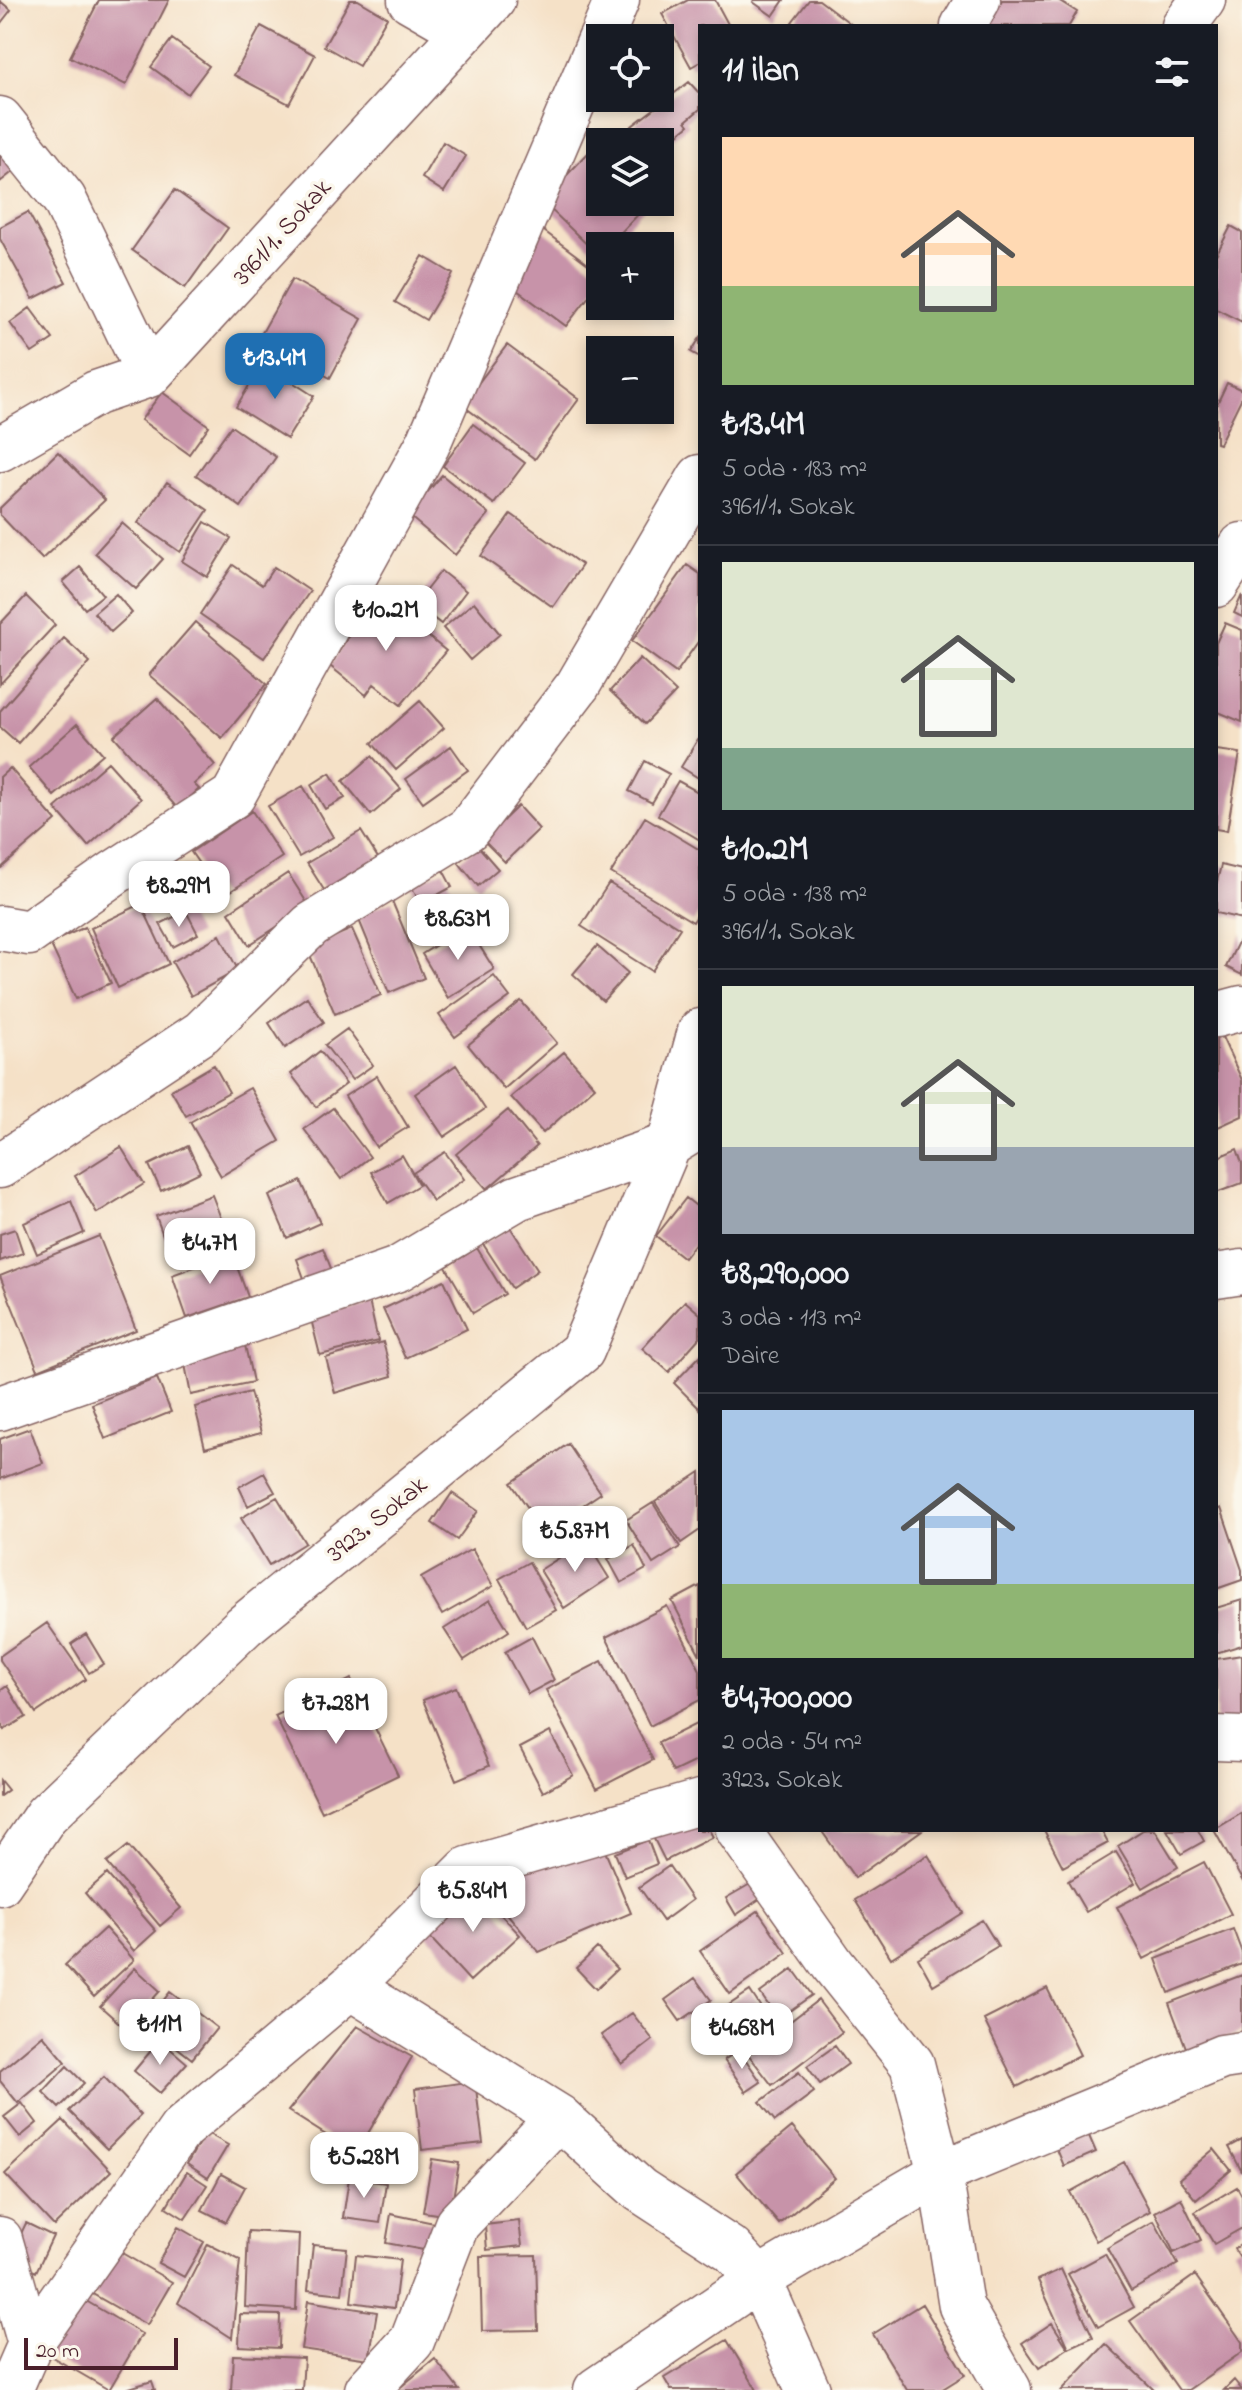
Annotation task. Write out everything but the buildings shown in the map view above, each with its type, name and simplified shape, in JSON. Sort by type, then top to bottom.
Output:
[{"type":"street","points":[[410,0],[476,10]]},
{"type":"street","points":[[607,24],[617,0]]},
{"type":"street","points":[[964,24],[978,0]]},
{"type":"street","points":[[1185,24],[1203,0]]},
{"type":"street","name":"3961/1. Sokak","points":[[0,449],[96,393],[149,375],[476,10]]},
{"type":"street","points":[[0,928],[29,933],[114,873],[233,796],[428,444],[586,72]]},
{"type":"street","points":[[0,119],[64,199],[149,375]]},
{"type":"street","points":[[0,1166],[202,1032],[311,925],[468,829],[578,685],[698,480]]},
{"type":"street","points":[[1218,582],[1242,545]]},
{"type":"street","points":[[1218,1014],[1242,1008]]},
{"type":"street","name":"3923. Sokak","points":[[0,1883],[46,1815],[244,1626],[582,1351],[684,1135],[698,1044]]},
{"type":"street","points":[[0,1408],[398,1269],[517,1198],[684,1135]]},
{"type":"street","points":[[1218,1276],[1242,1272]]},
{"type":"street","points":[[1218,1738],[1242,1739]]},
{"type":"street","points":[[10,2390],[30,2344],[181,2129],[350,1987],[468,1869],[698,1803]]},
{"type":"street","points":[[739,1832],[833,1965],[912,2064],[940,2173],[961,2306],[1009,2390]]},
{"type":"street","points":[[350,1987],[559,2117],[640,2190],[732,2250],[759,2279],[808,2390]]},
{"type":"street","points":[[596,2390],[759,2279],[940,2173],[1222,2057],[1242,2054]]},
{"type":"street","points":[[367,2390],[412,2341],[457,2224],[559,2117]]},
{"type":"street","points":[[0,2239],[30,2344]]}]
